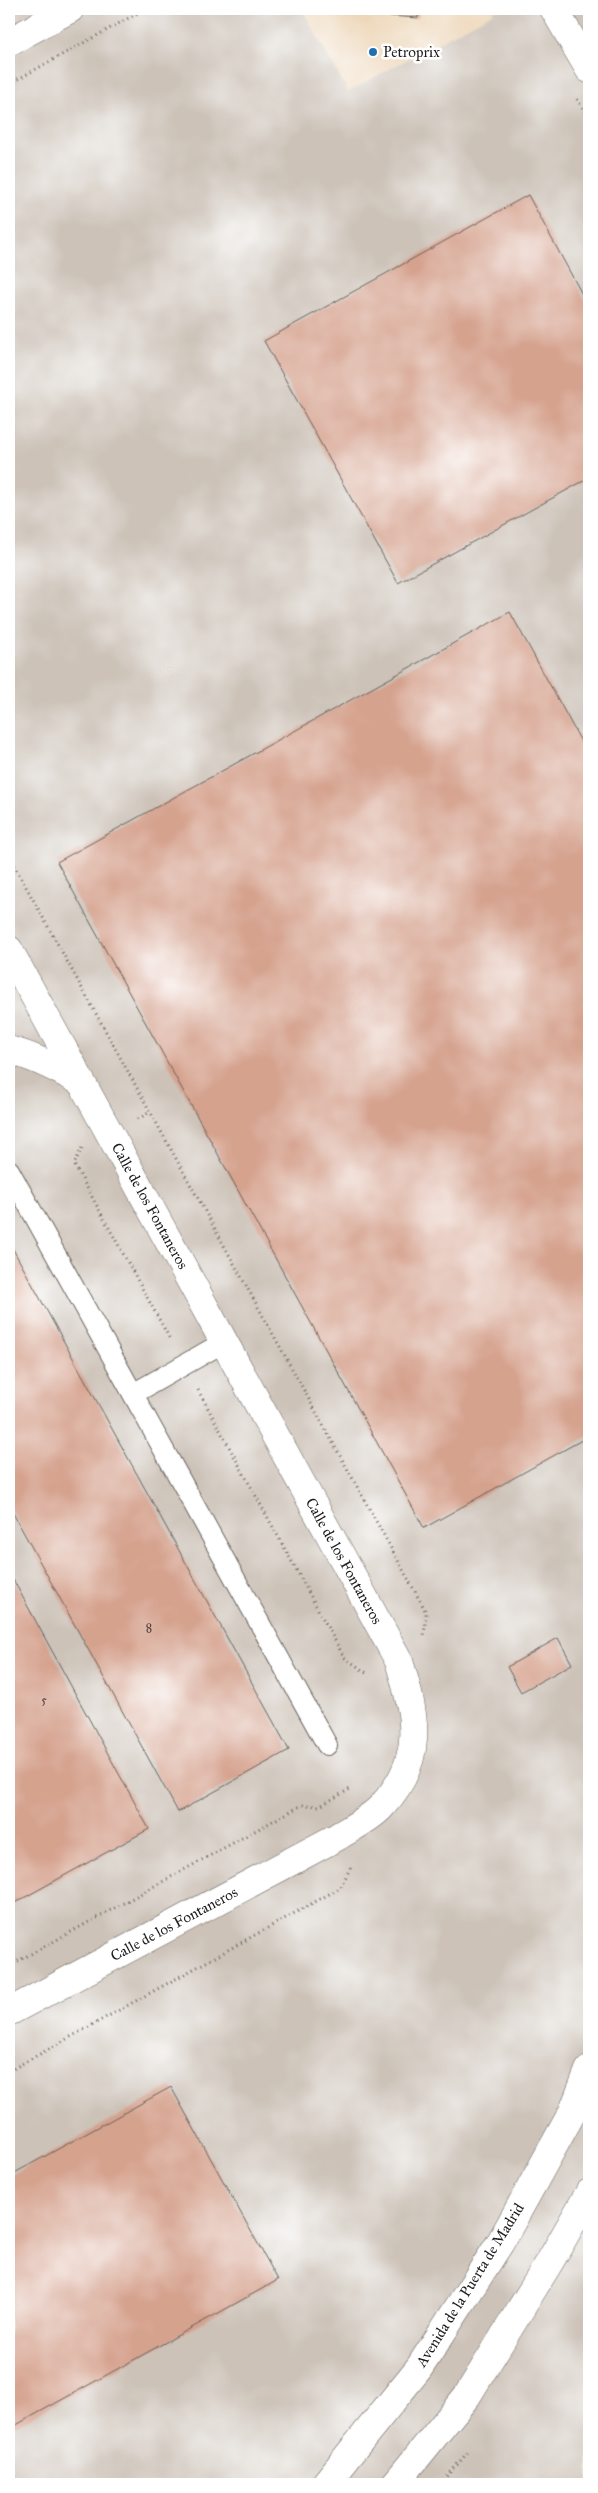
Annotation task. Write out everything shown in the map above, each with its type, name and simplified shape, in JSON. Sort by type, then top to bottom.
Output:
[{"type":"street","points":[[9,42],[70,9]]},
{"type":"street","points":[[554,9],[589,69]]},
{"type":"street","name":"Calle de los Fontaneros","points":[[9,950],[399,1661],[413,1707],[414,1748],[399,1784],[380,1808],[337,1837],[9,2012]]},
{"type":"street","points":[[9,1050],[57,1067],[81,1082]]},
{"type":"street","name":"Avenida de la Puerta de Madrid","points":[[325,2484],[419,2368],[500,2243],[573,2111],[589,2070]]},
{"type":"street","points":[[395,2484],[467,2396],[549,2263],[589,2193]]},
{"type":"lane","points":[[9,1170],[328,1745]]},
{"type":"lane","points":[[133,1394],[224,1342]]},
{"type":"path","points":[[9,84],[145,9]]},
{"type":"path","points":[[9,858],[426,1613]]},
{"type":"path","points":[[441,2484],[467,2453]]},
{"type":"shaded area","points":[[9,9],[302,9],[348,92],[494,12],[492,9],[589,9],[589,2484],[9,2484]]},
{"type":"shaded area","name":"Petroprix","points":[[302,9],[492,9],[494,12],[348,93]]},
{"type":"building","points":[[388,9],[419,9],[418,18],[388,16]]},
{"type":"building","points":[[528,195],[589,307],[589,478],[398,583],[264,341]]},
{"type":"building","points":[[510,612],[589,756],[589,1436],[424,1528],[57,862]]},
{"type":"building","points":[[9,1242],[289,1750],[178,1812],[9,1506]]},
{"type":"building","points":[[9,1572],[149,1829],[9,1906]]},
{"type":"building","points":[[558,1638],[572,1664],[521,1692],[507,1667]]},
{"type":"building","points":[[171,2087],[278,2280],[9,2429],[9,2176]]},
{"type":"place","name":"Petroprix","points":[[373,52]]}]
